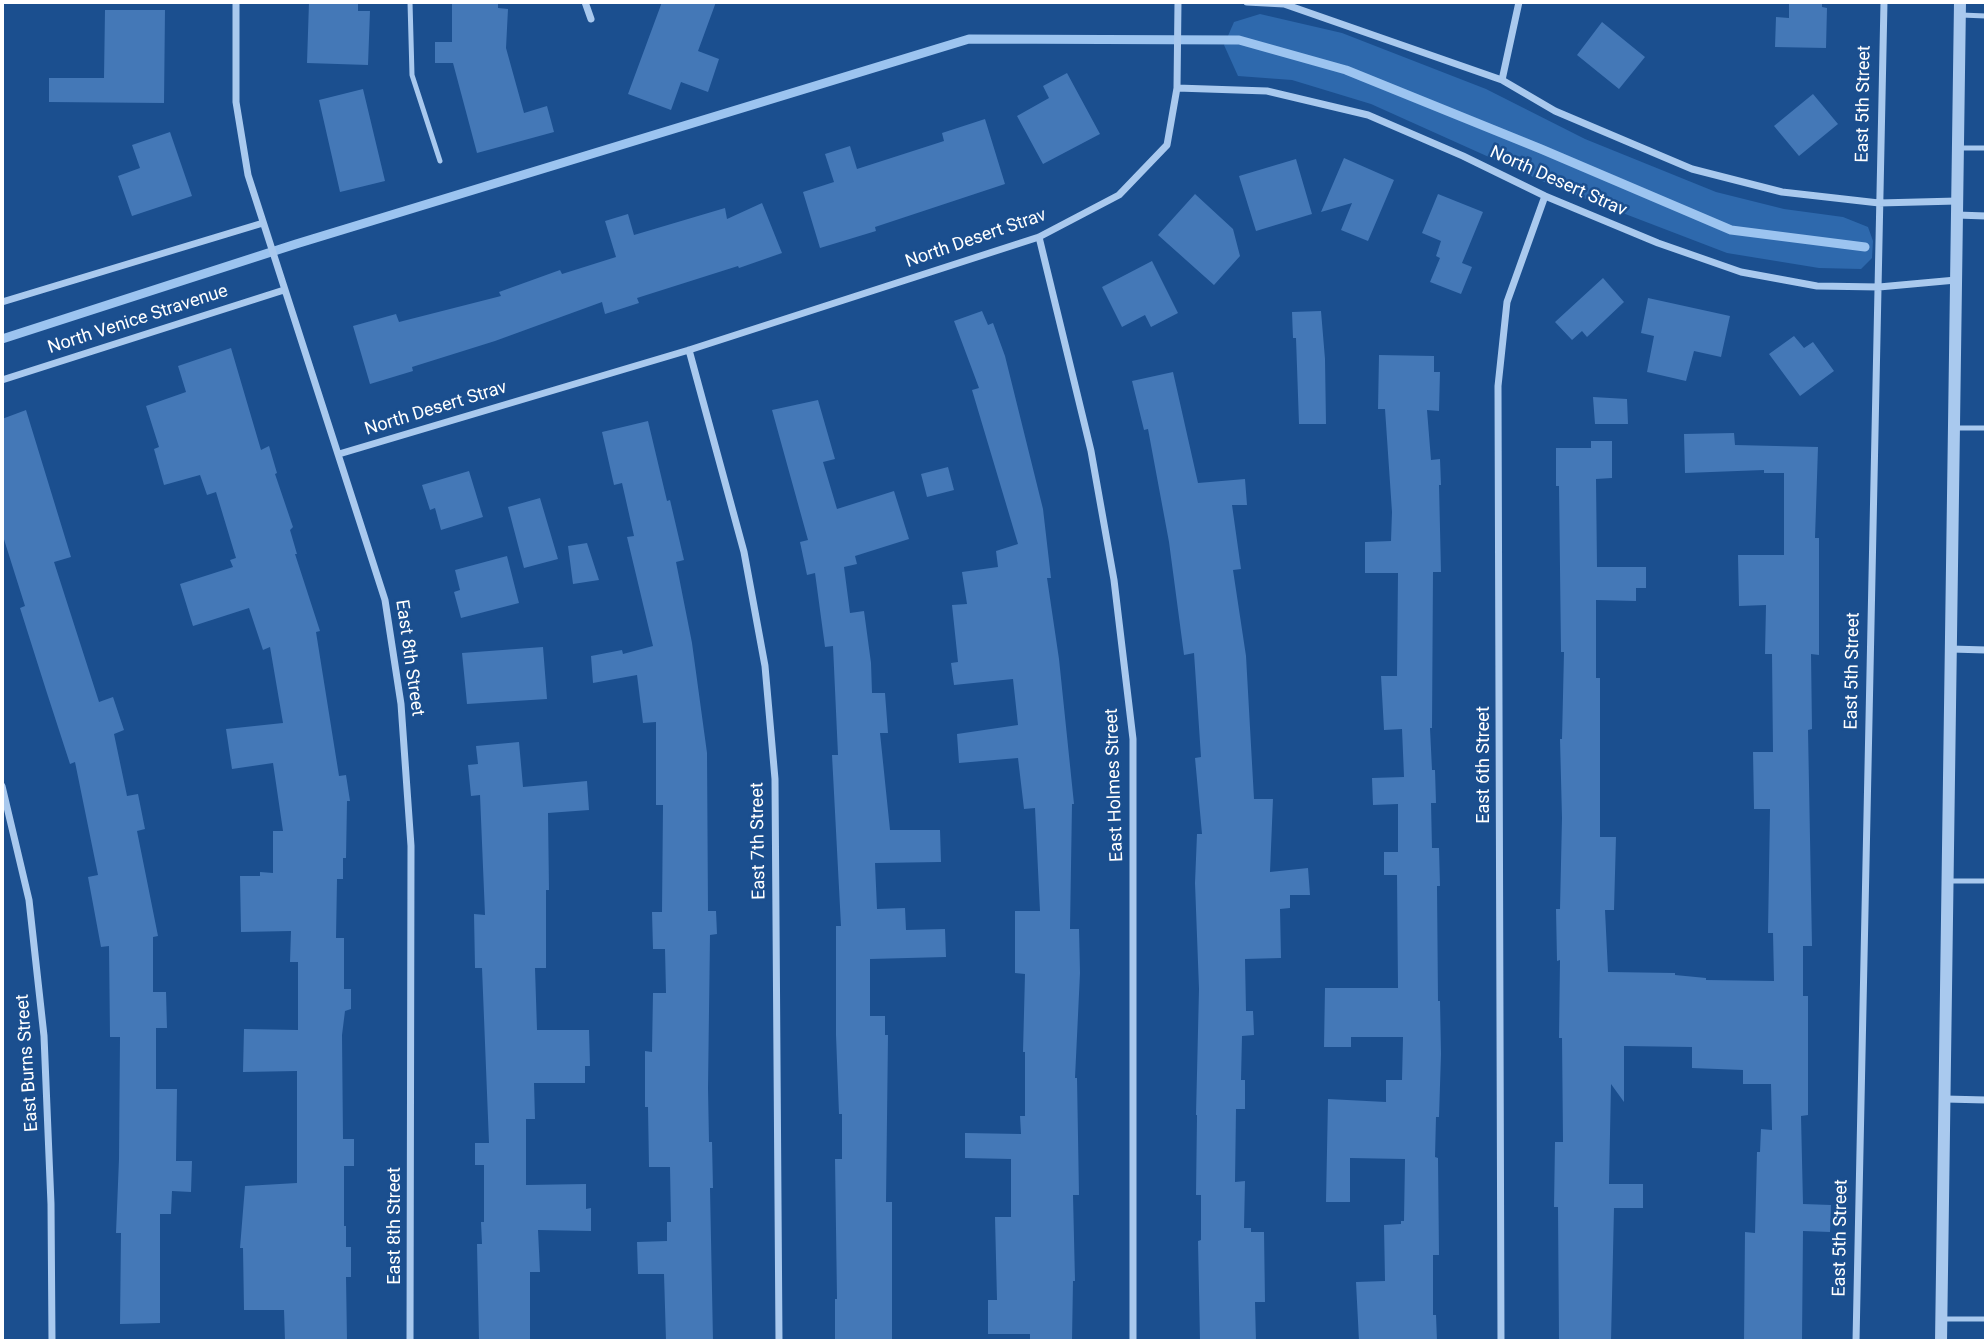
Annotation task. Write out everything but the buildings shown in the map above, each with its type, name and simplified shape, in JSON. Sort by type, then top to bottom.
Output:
[{"type":"street","name":"East 8th Street","points":[[236,2],[236,102],[248,175],[385,600],[401,704],[411,846],[411,1341]]},
{"type":"street","points":[[585,2],[591,19]]},
{"type":"street","points":[[1177,88],[1178,2]]},
{"type":"street","points":[[1247,2],[1284,4],[1503,80],[1555,111],[1692,169],[1782,192],[1879,203],[1957,201]]},
{"type":"street","points":[[1503,80],[1519,2]]},
{"type":"street","name":"East 5th Street","points":[[1856,1341],[1884,2]]},
{"type":"street","points":[[1941,1341],[1960,2]]},
{"type":"street","name":"North Desert Strav","points":[[339,454],[689,350],[1039,237],[1119,195],[1167,145],[1177,88],[1267,91],[1368,114],[1545,196],[1658,243],[1741,272],[1817,286],[1879,287],[1956,281]]},
{"type":"street","name":"East 6th Street","points":[[1501,1341],[1498,386],[1507,302],[1545,196]]},
{"type":"street","points":[[1957,215],[1986,216]]},
{"type":"street","points":[[2,302],[263,223]]},
{"type":"street","name":"East Holmes Street","points":[[1039,237],[1091,451],[1114,580],[1133,739],[1133,1341]]},
{"type":"street","name":"North Venice Stravenue","points":[[2,380],[284,290]]},
{"type":"street","name":"East 7th Street","points":[[689,350],[744,552],[765,666],[775,779],[779,1341]]},
{"type":"street","points":[[1951,649],[1986,650]]},
{"type":"street","name":"East Burns Street","points":[[2,786],[29,900],[44,1036],[51,1204],[52,1341]]},
{"type":"street","points":[[1945,1100],[1986,1100]]},
{"type":"lane","points":[[410,2],[412,75],[440,161]]},
{"type":"lane","points":[[1960,15],[1986,16]]},
{"type":"lane","points":[[1958,148],[1986,148]]},
{"type":"lane","points":[[1954,428],[1986,428]]},
{"type":"lane","points":[[1948,881],[1986,881]]},
{"type":"lane","points":[[1942,1319],[1986,1319]]},
{"type":"shaded area","points":[[1260,14],[1342,33],[1486,89],[1585,139],[1716,192],[1784,209],[1843,217],[1868,227],[1873,241],[1872,258],[1861,269],[1819,268],[1727,253],[1560,189],[1371,104],[1292,80],[1238,76],[1224,45],[1234,22]]},
{"type":"waterway","points":[[2,339],[296,244],[969,39],[1239,40],[1346,70],[1731,230],[1865,247]]}]
